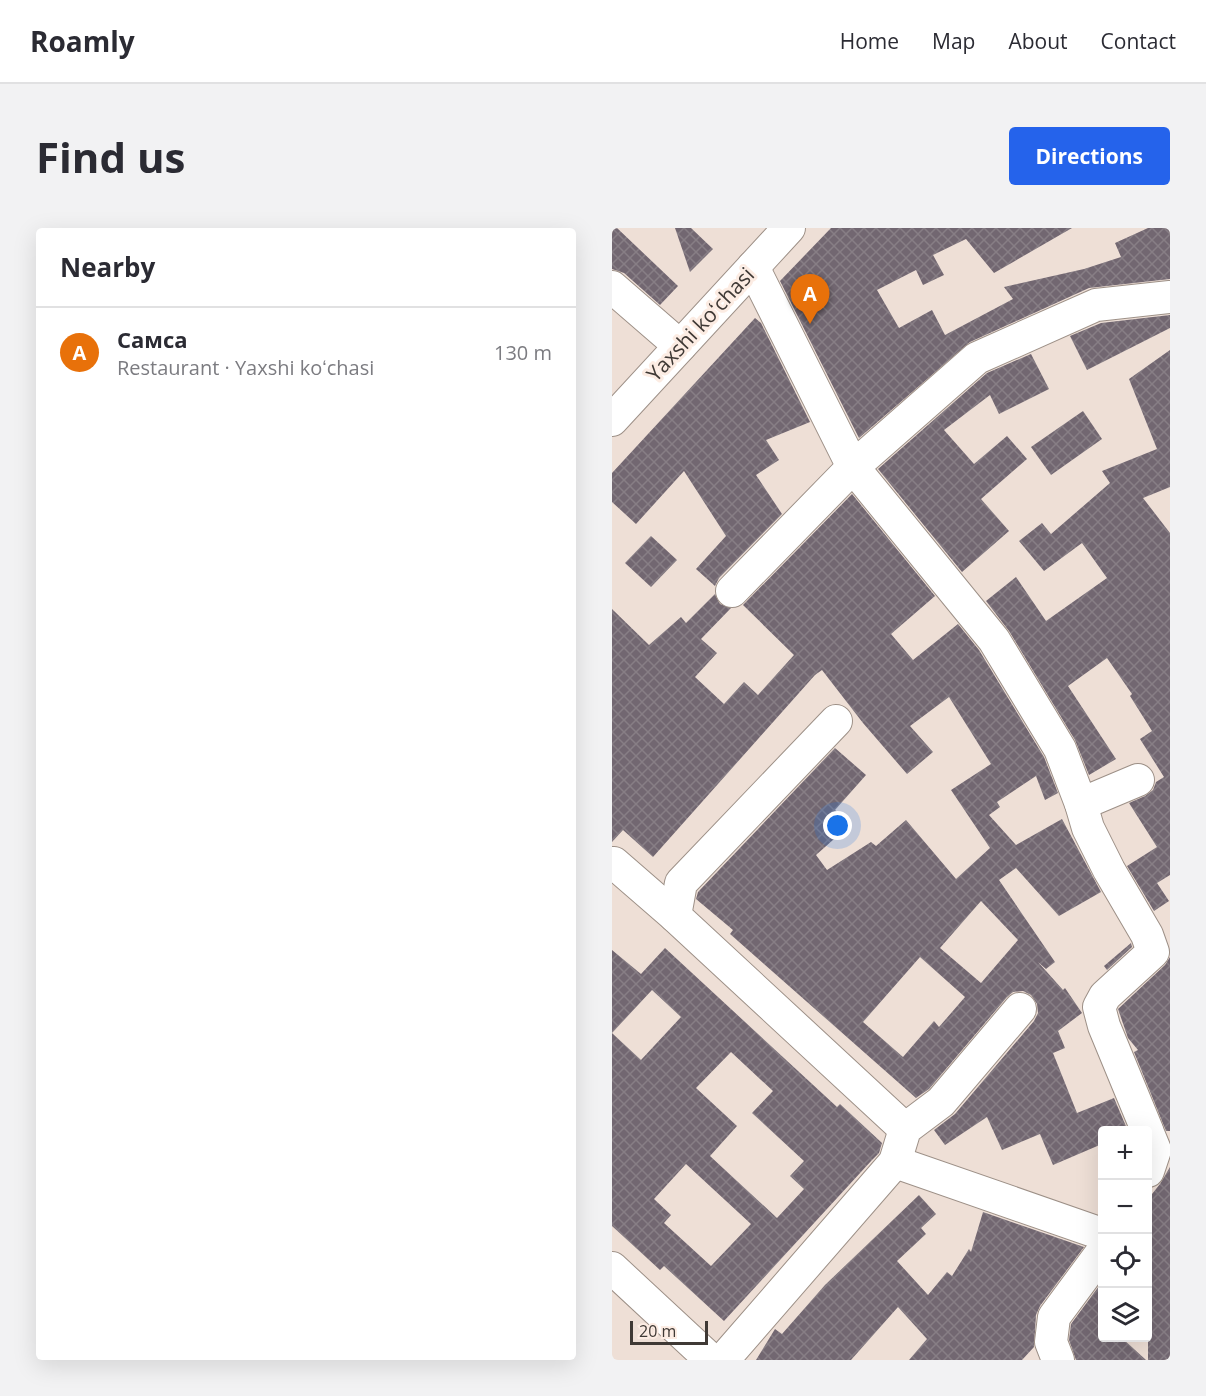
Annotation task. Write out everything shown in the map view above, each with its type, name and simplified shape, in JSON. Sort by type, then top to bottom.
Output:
[{"type":"street","name":"Yaxshi koʻchasi","points":[[612,420],[789,228]]},
{"type":"street","points":[[753,267],[853,467],[994,640],[1060,749],[1088,828],[1109,870],[1147,935],[1153,952],[1105,996],[1099,1007],[1104,1026],[1145,1126]]},
{"type":"street","points":[[612,287],[680,346]]},
{"type":"street","points":[[732,591],[853,467],[977,358],[1096,305],[1170,297]]},
{"type":"street","points":[[675,916],[681,883],[836,721]]},
{"type":"street","points":[[1081,804],[1138,780]]},
{"type":"street","points":[[614,863],[675,916],[905,1129]]},
{"type":"street","points":[[723,1360],[895,1162],[905,1129],[941,1102],[1020,1009]]},
{"type":"street","points":[[1152,1143],[1155,1150],[1152,1159]]},
{"type":"street","points":[[895,1162],[1098,1233]]},
{"type":"street","points":[[1152,1174],[1170,1182]]},
{"type":"street","points":[[1058,1360],[1051,1342],[1054,1317],[1098,1257]]},
{"type":"street","points":[[612,1268],[711,1360]]},
{"type":"building","points":[[612,228],[617,228],[678,286],[660,305],[624,273],[612,269]]},
{"type":"building","points":[[675,228],[691,228],[713,249],[690,272]]},
{"type":"building","points":[[831,228],[1072,228],[994,273],[966,239],[933,255],[944,275],[923,285],[916,270],[877,290],[899,328],[932,310],[945,335],[1013,299],[1004,287],[1084,269],[1121,257],[1115,243],[1148,228],[1170,228],[1170,279],[1089,288],[970,342],[859,438],[780,281]]},
{"type":"building","points":[[1170,315],[1170,328],[1087,370],[1070,336],[1101,323]]},
{"type":"building","points":[[755,318],[761,323],[810,422],[766,440],[779,460],[756,475],[782,514],[719,578],[715,586],[696,569],[726,536],[684,471],[636,524],[612,502],[612,473]]},
{"type":"building","points":[[1170,350],[1170,487],[1143,498],[1170,533],[1170,875],[1157,883],[1169,901],[1154,911],[1127,866],[1157,847],[1129,803],[1145,796],[1153,790],[1156,782],[1164,777],[1140,739],[1152,731],[1130,696],[1132,694],[1107,658],[1068,686],[1116,759],[1089,775],[1075,740],[1009,631],[986,601],[1016,577],[1046,621],[1107,578],[1082,543],[1044,571],[1019,541],[1042,523],[1051,534],[1110,483],[1102,471],[1157,449],[1129,379]]},
{"type":"building","points":[[1031,354],[1049,389],[999,414],[990,395],[944,430],[974,464],[1007,436],[1027,459],[981,499],[1009,531],[962,572],[878,469],[987,373]]},
{"type":"building","points":[[1083,411],[1102,439],[1051,475],[1031,447]]},
{"type":"building","points":[[852,494],[935,596],[891,634],[913,660],[958,624],[979,650],[1044,757],[1058,793],[1045,800],[1036,776],[997,802],[1000,807],[989,815],[1016,845],[1062,819],[1101,892],[1059,916],[1016,868],[999,880],[1055,962],[1046,969],[1038,962],[1063,990],[1065,988],[1082,1013],[1058,1031],[1065,1048],[1053,1053],[1077,1113],[1114,1098],[1126,1126],[1098,1126],[1098,1146],[1053,1165],[1040,1134],[1002,1150],[987,1117],[945,1145],[934,1130],[955,1114],[1034,1021],[1038,1013],[1037,1004],[1031,995],[1023,991],[1013,992],[1007,997],[929,1089],[916,1098],[730,934],[733,930],[696,899],[698,892],[835,748],[866,775],[835,810],[851,824],[816,855],[827,870],[871,842],[876,846],[906,820],[956,879],[990,848],[951,790],[991,764],[949,697],[910,726],[933,752],[907,774],[822,670],[815,675],[653,857],[623,830],[612,842],[612,609],[649,645],[681,617],[686,623],[715,594],[720,604],[731,608],[701,639],[717,653],[695,677],[724,704],[744,682],[758,695],[794,655],[743,605]],"holes":[[[981,901],[1018,940],[981,983],[940,948]],[[920,957],[965,997],[939,1027],[934,1021],[903,1057],[863,1022]]]},
{"type":"building","points":[[651,536],[677,560],[651,587],[625,563]]},
{"type":"building","points":[[1131,943],[1132,947],[1107,970],[1104,966]]},
{"type":"building","points":[[665,948],[837,1107],[840,1104],[882,1143],[879,1153],[724,1321],[664,1266],[660,1270],[612,1226],[612,1033],[612,950],[641,974]],"holes":[[[652,990],[681,1017],[641,1060],[612,1033]],[[731,1052],[773,1091],[752,1113],[804,1161],[790,1176],[804,1189],[777,1218],[710,1156],[737,1126],[696,1088]],[[686,1164],[751,1224],[711,1266],[664,1223],[671,1215],[654,1199]]]},
{"type":"building","points":[[1170,957],[1170,1131],[1166,1131],[1134,1052],[1138,1050],[1128,1038],[1118,1009],[1165,965]]},
{"type":"building","points":[[1170,1167],[1170,1360],[1148,1360],[1148,1342],[1152,1342],[1152,1194]]},
{"type":"building","points":[[919,1195],[936,1214],[921,1228],[926,1234],[897,1261],[928,1295],[947,1272],[952,1276],[969,1249],[971,1252],[983,1212],[1084,1247],[1040,1306],[1036,1315],[1034,1347],[1022,1360],[909,1360],[927,1339],[898,1307],[851,1360],[756,1360],[775,1329],[782,1334],[825,1285]]},
{"type":"building","points":[[1098,1287],[1098,1342],[1126,1342],[1146,1360],[1076,1360],[1069,1340],[1071,1324]]},
{"type":"place","name":"Самса","points":[[810,324]]}]
